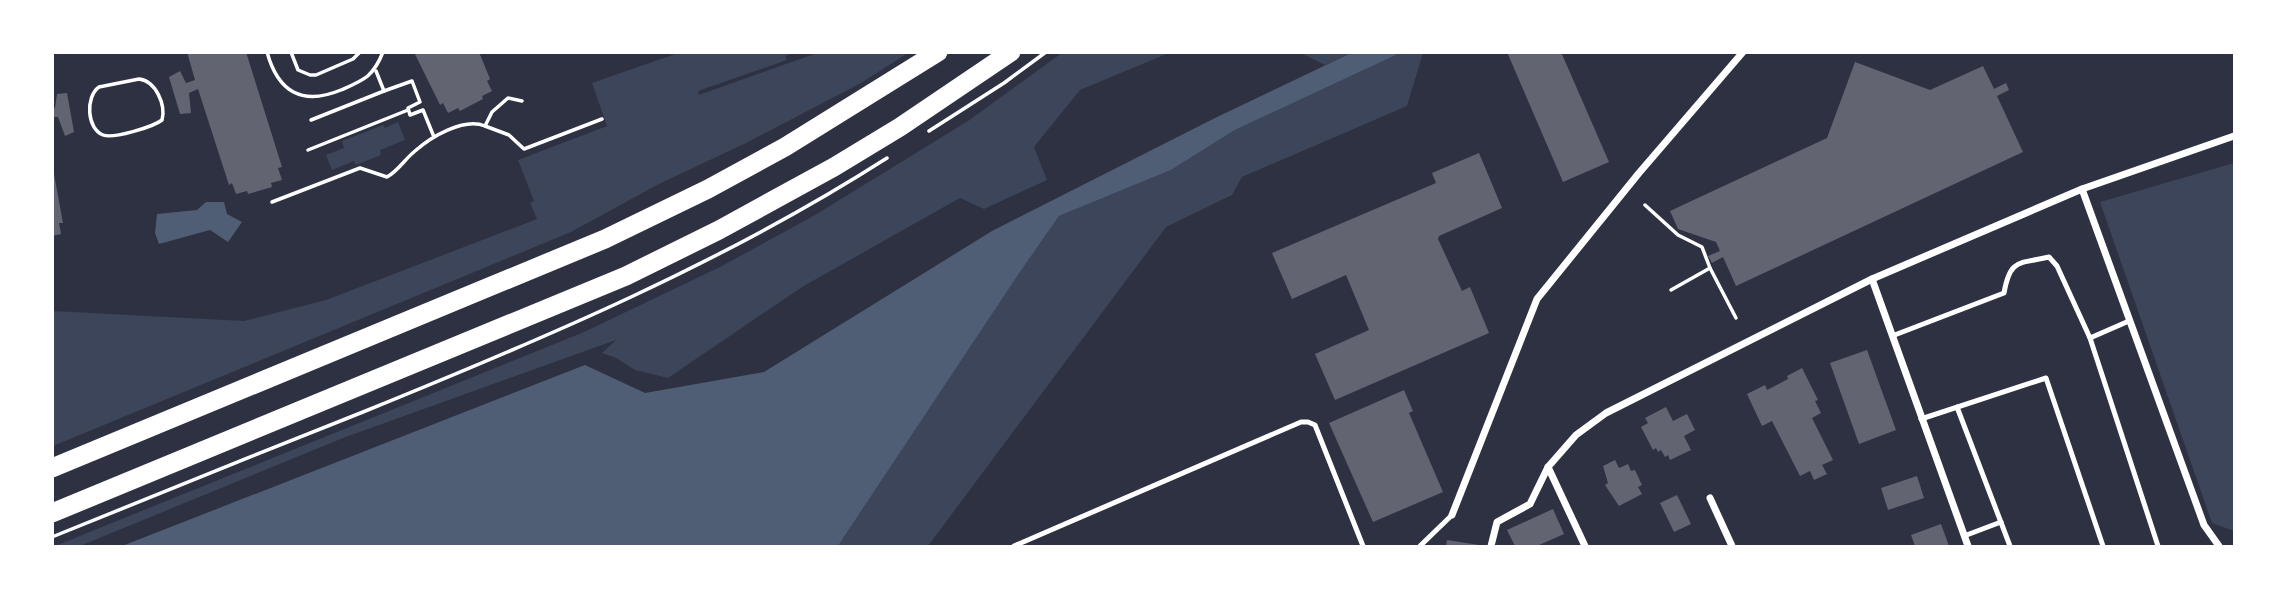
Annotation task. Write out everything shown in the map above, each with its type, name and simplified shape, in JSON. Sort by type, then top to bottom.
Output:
[{"type":"highway","points":[[52,468],[605,239],[708,189],[785,147],[938,52]]},
{"type":"highway","points":[[52,513],[638,270],[719,230],[834,167],[921,114],[1011,52]]},
{"type":"street","points":[[1451,514],[1537,299],[1639,173],[1743,52]]},
{"type":"street","points":[[1491,546],[1497,523],[1530,504],[1548,467],[1576,435],[1606,413],[1872,279],[2082,189],[2235,136]]},
{"type":"street","points":[[2082,189],[2204,525],[2219,547]]},
{"type":"street","points":[[1872,279],[1968,547]]},
{"type":"street","points":[[1548,467],[1585,547]]},
{"type":"street","points":[[1710,498],[1732,547]]},
{"type":"lane","points":[[1892,336],[2004,293],[2007,273],[2014,265],[2049,257],[2057,266],[2090,338],[2158,547]]},
{"type":"lane","points":[[2090,338],[2129,321]]},
{"type":"lane","points":[[1922,419],[2046,379],[2103,547]]},
{"type":"lane","points":[[1957,407],[2010,547]]},
{"type":"lane","points":[[1014,547],[1301,422],[1315,425],[1363,547]]},
{"type":"lane","points":[[1420,547],[1451,514]]},
{"type":"lane","points":[[1964,536],[2001,522]]},
{"type":"path","points":[[267,52],[283,85],[303,96],[317,97],[362,81],[376,70],[383,52]]},
{"type":"path","points":[[291,52],[298,70],[316,75],[353,60],[360,52]]},
{"type":"path","points":[[376,70],[384,91]]},
{"type":"path","points":[[139,79],[151,83],[155,87],[163,116],[159,123],[140,129],[109,136],[98,132],[93,124],[89,101],[94,91],[99,87],[139,79]]},
{"type":"path","points":[[308,150],[408,110],[420,102],[412,80],[311,120]]},
{"type":"path","points":[[485,126],[492,112],[508,98],[522,101]]},
{"type":"path","points":[[408,110],[410,115],[423,110],[434,137]]},
{"type":"path","points":[[272,202],[360,168],[387,177],[415,150],[434,137],[470,124],[485,126],[509,135],[524,149],[602,119]]},
{"type":"path","points":[[1645,205],[1678,235],[1702,247],[1736,318]]},
{"type":"path","points":[[1671,290],[1710,268]]},
{"type":"shaded area","points":[[1063,52],[1169,53],[1080,90],[1034,147],[1047,180],[984,209],[960,198],[802,287],[668,378],[635,370],[602,353],[616,340],[343,438],[80,546],[55,546],[584,332],[720,267],[815,215],[968,121]]},
{"type":"shaded area","points":[[678,53],[795,53],[785,56],[787,60],[698,91],[699,95],[817,53],[908,53],[861,83],[746,143],[659,184],[571,232],[53,446],[53,311],[244,321],[326,300],[537,219],[530,203],[534,201],[518,160],[607,126],[592,83]]},
{"type":"shaded area","points":[[1301,53],[1351,53],[1325,65]]},
{"type":"shaded area","points":[[1351,53],[1396,55],[1235,130],[1171,170],[1059,216],[838,546],[122,546],[585,365],[645,393],[764,372],[992,231],[1215,118]]},
{"type":"shaded area","points":[[1395,53],[1423,53],[1407,106],[1242,177],[1232,195],[1166,227],[928,546],[838,546],[1059,216],[1171,170],[1235,130],[1396,55]]},
{"type":"shaded area","points":[[398,122],[405,140],[380,150],[381,155],[356,165],[354,161],[332,170],[326,155],[344,148],[342,141]]},
{"type":"shaded area","points":[[2234,163],[2234,531],[2212,523],[2100,202]]},
{"type":"shaded area","points":[[206,202],[224,202],[227,214],[242,222],[228,242],[210,230],[159,244],[155,233],[157,214],[197,210]]},
{"type":"building","points":[[187,52],[246,52],[282,167],[278,168],[282,180],[271,183],[272,187],[248,194],[247,191],[236,194],[232,183],[229,185],[198,89],[189,93],[191,113],[180,114],[169,77],[180,71],[186,83],[195,80]]},
{"type":"building","points":[[414,52],[479,52],[492,91],[460,111],[458,108],[448,113],[443,103],[440,105]]},
{"type":"building","points":[[1507,52],[1561,52],[1609,162],[1563,182]]},
{"type":"building","points":[[1855,62],[1930,90],[1983,66],[1994,89],[2006,83],[2009,90],[1997,96],[2023,152],[1736,286],[1723,257],[1712,263],[1708,256],[1720,251],[1716,242],[1678,229],[1670,211],[1827,138]]},
{"type":"building","points":[[67,93],[74,132],[65,136],[58,117],[52,117],[52,108],[55,108],[57,94]]},
{"type":"building","points":[[1479,153],[1502,208],[1439,236],[1438,239],[1462,291],[1470,287],[1489,333],[1335,400],[1315,354],[1369,330],[1346,275],[1292,299],[1272,253],[1436,183],[1432,173]]},
{"type":"building","points":[[52,163],[63,223],[59,223],[61,234],[52,236]]},
{"type":"building","points":[[1867,350],[1896,430],[1859,444],[1830,363]]},
{"type":"building","points":[[1802,368],[1818,400],[1815,401],[1821,413],[1812,418],[1833,460],[1822,465],[1827,474],[1814,480],[1810,471],[1800,476],[1772,421],[1762,426],[1747,394],[1765,385],[1767,390]]},
{"type":"building","points":[[1404,390],[1413,411],[1409,413],[1443,492],[1373,522],[1329,423]]},
{"type":"building","points":[[1666,407],[1673,421],[1687,414],[1695,430],[1684,436],[1691,450],[1670,460],[1661,450],[1653,450],[1641,427],[1648,423],[1645,418]]},
{"type":"building","points":[[1615,460],[1619,468],[1628,464],[1631,471],[1635,470],[1642,485],[1638,487],[1642,494],[1619,506],[1605,485],[1608,483],[1603,466]]},
{"type":"building","points":[[1917,476],[1924,498],[1888,510],[1881,488]]},
{"type":"building","points":[[1677,495],[1691,524],[1674,532],[1660,503]]},
{"type":"building","points":[[1553,509],[1564,534],[1537,546],[1515,546],[1507,530]]},
{"type":"building","points":[[1941,524],[1949,546],[1915,546],[1911,535]]},
{"type":"building","points":[[1447,540],[1479,545],[1479,546],[1446,546]]}]
